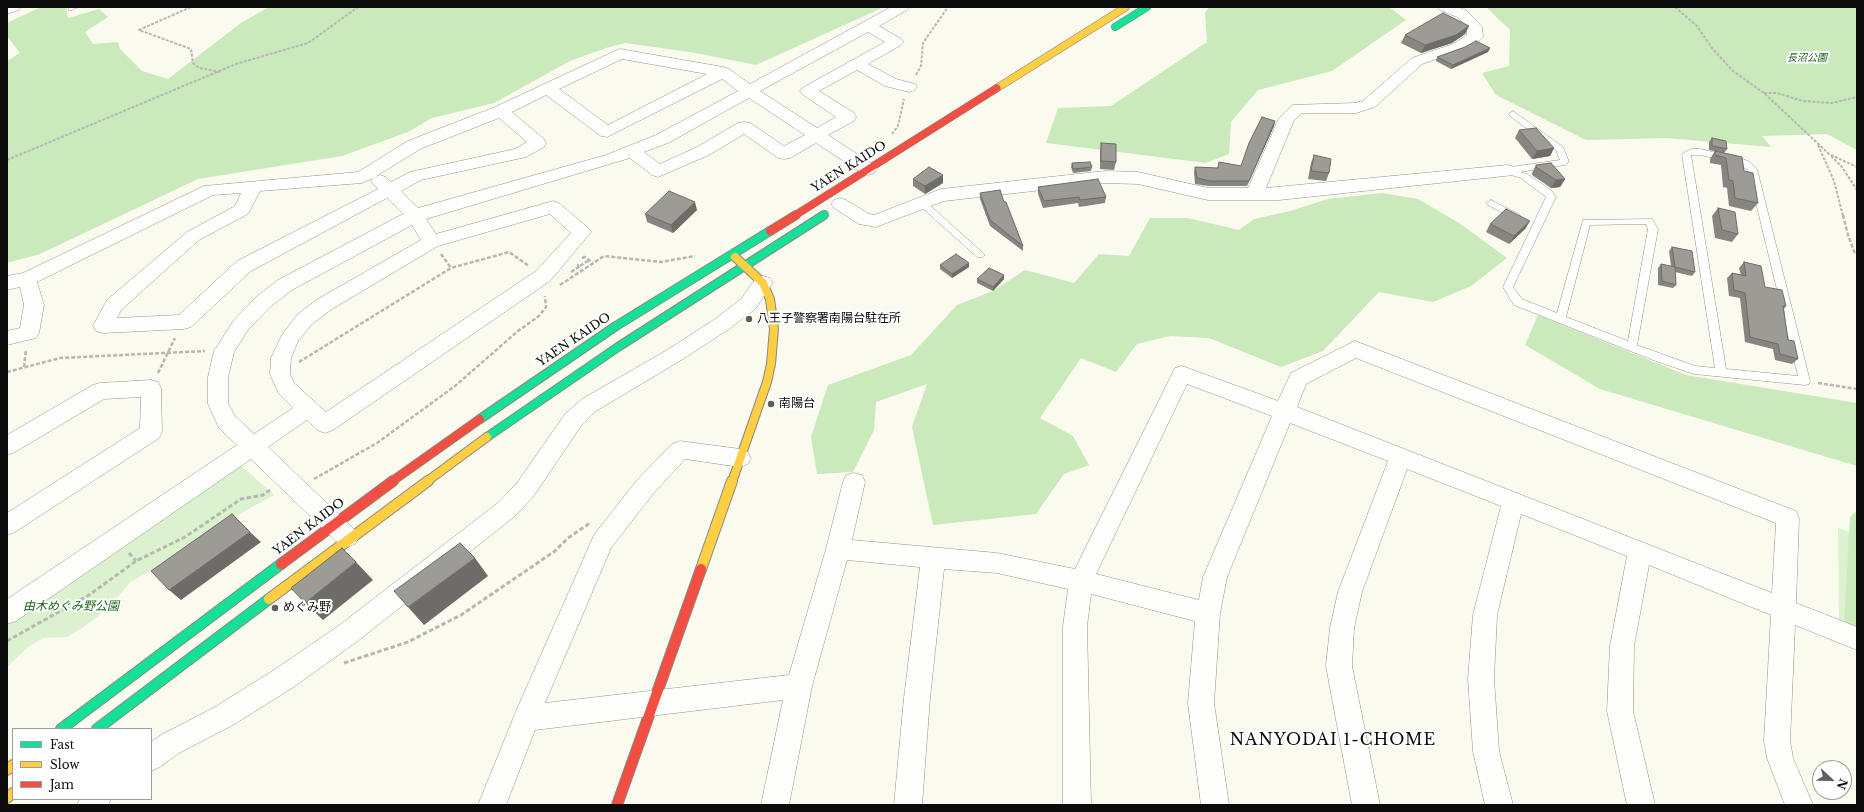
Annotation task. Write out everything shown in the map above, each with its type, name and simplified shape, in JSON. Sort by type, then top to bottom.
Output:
[{"type":"main road","name":"YAEN KAIDO","points":[[98,728],[341,531],[460,432],[616,326],[868,170],[1126,7]]},
{"type":"main road","points":[[1109,31],[1147,7]]},
{"type":"main road","name":"YAEN KAIDO","points":[[62,728],[341,531],[541,398],[844,201]]},
{"type":"main road","points":[[617,805],[767,382],[774,346],[773,313],[770,299],[763,283],[746,266],[732,255]]},
{"type":"street","points":[[7,10],[14,7]]},
{"type":"street","points":[[341,531],[290,484],[227,422],[218,404],[218,377],[224,351],[241,325],[263,302],[285,285],[393,226],[415,216],[433,209],[633,152],[662,139],[902,7]]},
{"type":"street","points":[[1255,193],[1287,118],[1298,108],[1356,108],[1369,104],[1417,61],[1458,47],[1475,37],[1475,27],[1472,22],[1462,14],[1445,7]]},
{"type":"street","points":[[633,152],[658,171],[703,152],[744,127],[784,154],[848,117],[808,91],[896,42],[869,26]]},
{"type":"street","points":[[7,283],[27,278],[210,190],[362,177],[414,145],[501,111],[620,54],[723,72],[868,170]]},
{"type":"street","points":[[857,64],[890,83],[909,87]]},
{"type":"street","points":[[548,89],[607,132],[723,72]]},
{"type":"street","points":[[253,186],[242,210],[193,236],[114,305],[103,326],[184,322],[244,266],[416,176],[520,153],[538,143],[501,111]]},
{"type":"street","points":[[371,171],[415,216],[432,242]]},
{"type":"street","points":[[844,201],[865,220],[876,221],[941,195],[1105,177],[1138,178],[1208,194],[1279,194],[1508,171]]},
{"type":"street","points":[[552,208],[582,232],[550,285],[325,424],[286,388],[280,374],[281,358],[290,338],[305,319],[325,304],[432,242],[552,208]]},
{"type":"street","points":[[7,338],[29,333],[34,304],[27,278]]},
{"type":"street","points":[[152,757],[170,744],[224,716],[283,679],[350,632],[507,509],[525,490],[573,420],[589,405],[676,354],[722,324],[748,304],[763,283]]},
{"type":"street","points":[[1215,805],[1201,703],[1208,613],[1215,577],[1286,412],[1298,379],[1355,349],[1788,518],[1777,741],[1780,758],[1799,805]]},
{"type":"street","points":[[1077,805],[1075,626],[1081,581],[1182,374],[1400,456],[1857,639]]},
{"type":"street","points":[[7,446],[100,391],[150,388],[151,432],[7,525]]},
{"type":"street","points":[[7,613],[309,408]]},
{"type":"street","points":[[492,805],[526,718],[602,542],[644,487],[680,450],[740,458]]},
{"type":"street","points":[[1366,805],[1339,666],[1342,628],[1350,592],[1400,456]]},
{"type":"street","points":[[775,805],[799,686],[838,549],[854,482]]},
{"type":"street","points":[[1499,805],[1486,751],[1481,679],[1485,615],[1513,502]]},
{"type":"street","points":[[838,549],[997,563],[1081,581],[1208,613]]},
{"type":"street","points":[[1640,551],[1622,646],[1620,712],[1641,805]]},
{"type":"street","points":[[908,805],[917,698],[934,558]]},
{"type":"street","points":[[526,718],[799,686]]},
{"type":"lane","points":[[1508,171],[1565,162],[1560,149],[1513,114]]},
{"type":"lane","points":[[1508,171],[1524,176],[1548,192],[1550,198],[1529,224],[1508,287],[1518,302],[1694,370],[1721,373],[1805,381],[1752,169],[1740,161],[1691,152],[1686,154],[1721,373]]},
{"type":"lane","points":[[922,202],[980,255]]},
{"type":"lane","points":[[1491,203],[1529,224]]},
{"type":"lane","points":[[1560,317],[1586,222],[1649,221],[1653,229],[1632,346]]},
{"type":"path","points":[[191,7],[140,30],[192,49],[190,54],[194,63],[199,68],[220,72]]},
{"type":"path","points":[[7,160],[266,54],[308,43],[358,7]]},
{"type":"path","points":[[1675,7],[1697,26],[1712,48],[1733,71],[1764,93],[1842,167],[1857,190]]},
{"type":"path","points":[[1764,93],[1778,93],[1803,101],[1832,102],[1857,97]]},
{"type":"path","points":[[1817,143],[1834,181],[1848,235],[1855,254],[1857,254]]},
{"type":"path","points":[[1829,154],[1857,167]]},
{"type":"path","points":[[280,374],[451,268],[509,252],[550,285]]},
{"type":"path","points":[[7,641],[89,595],[136,562],[184,537],[241,500],[264,495],[377,443],[455,386],[518,331],[539,316],[546,307],[544,296],[550,285],[604,256],[661,262],[695,256],[699,260]]},
{"type":"path","points":[[580,266],[589,260]]},
{"type":"path","points":[[150,388],[184,322]]},
{"type":"path","points":[[7,372],[60,358],[211,351]]},
{"type":"path","points":[[1805,381],[1857,389]]},
{"type":"path","points":[[342,664],[408,642],[460,615],[555,551],[568,538],[594,520]]},
{"type":"green space","points":[[41,7],[66,7],[68,18],[99,9],[108,17],[85,32],[93,44],[118,42],[120,49],[142,71],[168,79],[241,23],[269,7],[884,7],[756,65],[690,52],[625,43],[606,48],[570,61],[494,103],[432,118],[408,132],[342,156],[198,179],[40,254],[7,263],[7,61],[20,53],[7,36],[7,23]]},
{"type":"green space","points":[[1209,7],[1389,7],[1406,20],[1332,71],[1258,90],[1231,122],[1229,154],[1206,163],[1046,143],[1058,108],[1111,106],[1207,42],[1205,13]]},
{"type":"green space","name":"長沼公園","points":[[1486,7],[1857,7],[1857,150],[1827,134],[1762,136],[1771,147],[1666,138],[1586,140],[1496,95],[1482,73],[1509,66],[1510,30]]},
{"type":"green space","points":[[1382,193],[1418,199],[1459,223],[1507,258],[1471,286],[1433,302],[1379,292],[1323,351],[1281,367],[1209,338],[1170,336],[1137,344],[1116,372],[1081,358],[1040,418],[1073,436],[1089,465],[1064,474],[1036,514],[933,525],[912,427],[927,384],[876,402],[874,430],[853,472],[817,474],[811,437],[828,385],[911,355],[957,305],[993,291],[1025,270],[1074,283],[1099,254],[1129,256],[1150,218],[1188,218],[1239,230],[1254,219],[1290,211],[1328,199]]},
{"type":"green space","points":[[1538,315],[1686,375],[1857,403],[1857,466],[1600,389],[1525,345]]},
{"type":"green space","name":"由木めぐみ野公園","points":[[238,463],[274,495],[227,521],[166,562],[130,582],[117,598],[98,616],[82,628],[67,637],[43,638],[28,647],[7,667],[7,623]]},
{"type":"green space","points":[[1857,511],[1857,632],[1844,627],[1850,517]]},
{"type":"green space","points":[[1838,528],[1857,535],[1857,627],[1839,620]]},
{"type":"building","points":[[1443,13],[1469,26],[1456,35],[1425,45],[1405,35]]},
{"type":"building","points":[[1476,41],[1490,48],[1453,65],[1437,57],[1465,47]]},
{"type":"building","points":[[1262,117],[1275,121],[1249,181],[1210,181],[1197,178],[1195,167],[1218,168],[1219,162],[1241,166],[1249,143]]},
{"type":"building","points":[[1536,128],[1554,148],[1537,151],[1519,130]]},
{"type":"building","points":[[1712,138],[1726,141],[1727,149],[1712,146]]},
{"type":"building","points":[[1101,143],[1116,144],[1116,162],[1101,161]]},
{"type":"building","points":[[1715,151],[1742,157],[1744,171],[1753,173],[1758,203],[1735,198],[1733,181],[1729,180],[1726,158],[1715,155]]},
{"type":"building","points":[[1314,155],[1331,159],[1329,173],[1311,171]]},
{"type":"building","points":[[1090,162],[1092,167],[1073,169],[1072,163]]},
{"type":"building","points":[[1551,163],[1565,179],[1556,180],[1536,167],[1536,165]]},
{"type":"building","points":[[929,167],[943,175],[925,186],[913,179]]},
{"type":"building","points":[[1098,179],[1106,197],[1080,200],[1079,197],[1044,201],[1038,187]]},
{"type":"building","points":[[1000,190],[1023,246],[990,220],[980,193]]},
{"type":"building","points":[[669,191],[695,202],[671,225],[645,214]]},
{"type":"building","points":[[1718,208],[1735,212],[1738,234],[1722,230]]},
{"type":"building","points":[[1506,209],[1530,221],[1514,236],[1490,224]]},
{"type":"building","points":[[1672,247],[1692,251],[1695,272],[1675,267]]},
{"type":"building","points":[[956,254],[969,263],[952,274],[940,265]]},
{"type":"building","points":[[1744,262],[1761,266],[1765,287],[1782,290],[1786,306],[1783,306],[1788,340],[1794,341],[1798,359],[1780,354],[1778,344],[1750,337],[1745,293],[1734,290],[1732,273],[1746,276]]},
{"type":"building","points":[[1661,264],[1675,267],[1676,285],[1662,281]]},
{"type":"building","points":[[989,268],[1004,275],[993,287],[977,279]]},
{"type":"building","points":[[232,514],[250,532],[169,590],[151,571]]},
{"type":"building","points":[[460,543],[475,558],[408,607],[394,591]]},
{"type":"building","points":[[342,548],[356,562],[305,603],[291,588]]},
{"type":"traffic: fast","points":[[1115,27],[1147,7]]},
{"type":"traffic: fast","points":[[487,437],[618,347],[824,215]]},
{"type":"traffic: fast","points":[[480,419],[616,326],[770,231]]},
{"type":"traffic: fast","points":[[62,728],[281,564]]},
{"type":"traffic: fast","points":[[98,728],[269,599]]},
{"type":"traffic: slow","points":[[997,88],[1126,7]]},
{"type":"traffic: slow","points":[[701,569],[767,382],[771,364],[774,329],[770,299],[763,283],[735,257]]},
{"type":"traffic: slow","points":[[269,599],[487,437]]},
{"type":"traffic: slow","points":[[7,770],[12,766]]},
{"type":"traffic: slow","points":[[7,798],[12,794]]},
{"type":"traffic: jam","points":[[770,231],[997,88]]},
{"type":"traffic: jam","points":[[281,564],[383,488],[480,419]]},
{"type":"traffic: jam","points":[[617,805],[701,569]]},
{"type":"place","name":"八王子警察署南陽台駐在所","points":[[749,319]]},
{"type":"place","name":"南陽台","points":[[771,404]]},
{"type":"place","name":"めぐみ野","points":[[275,608]]},
{"type":"district","name":"NANYODAI 1-CHOME","points":[[1333,740]]}]
